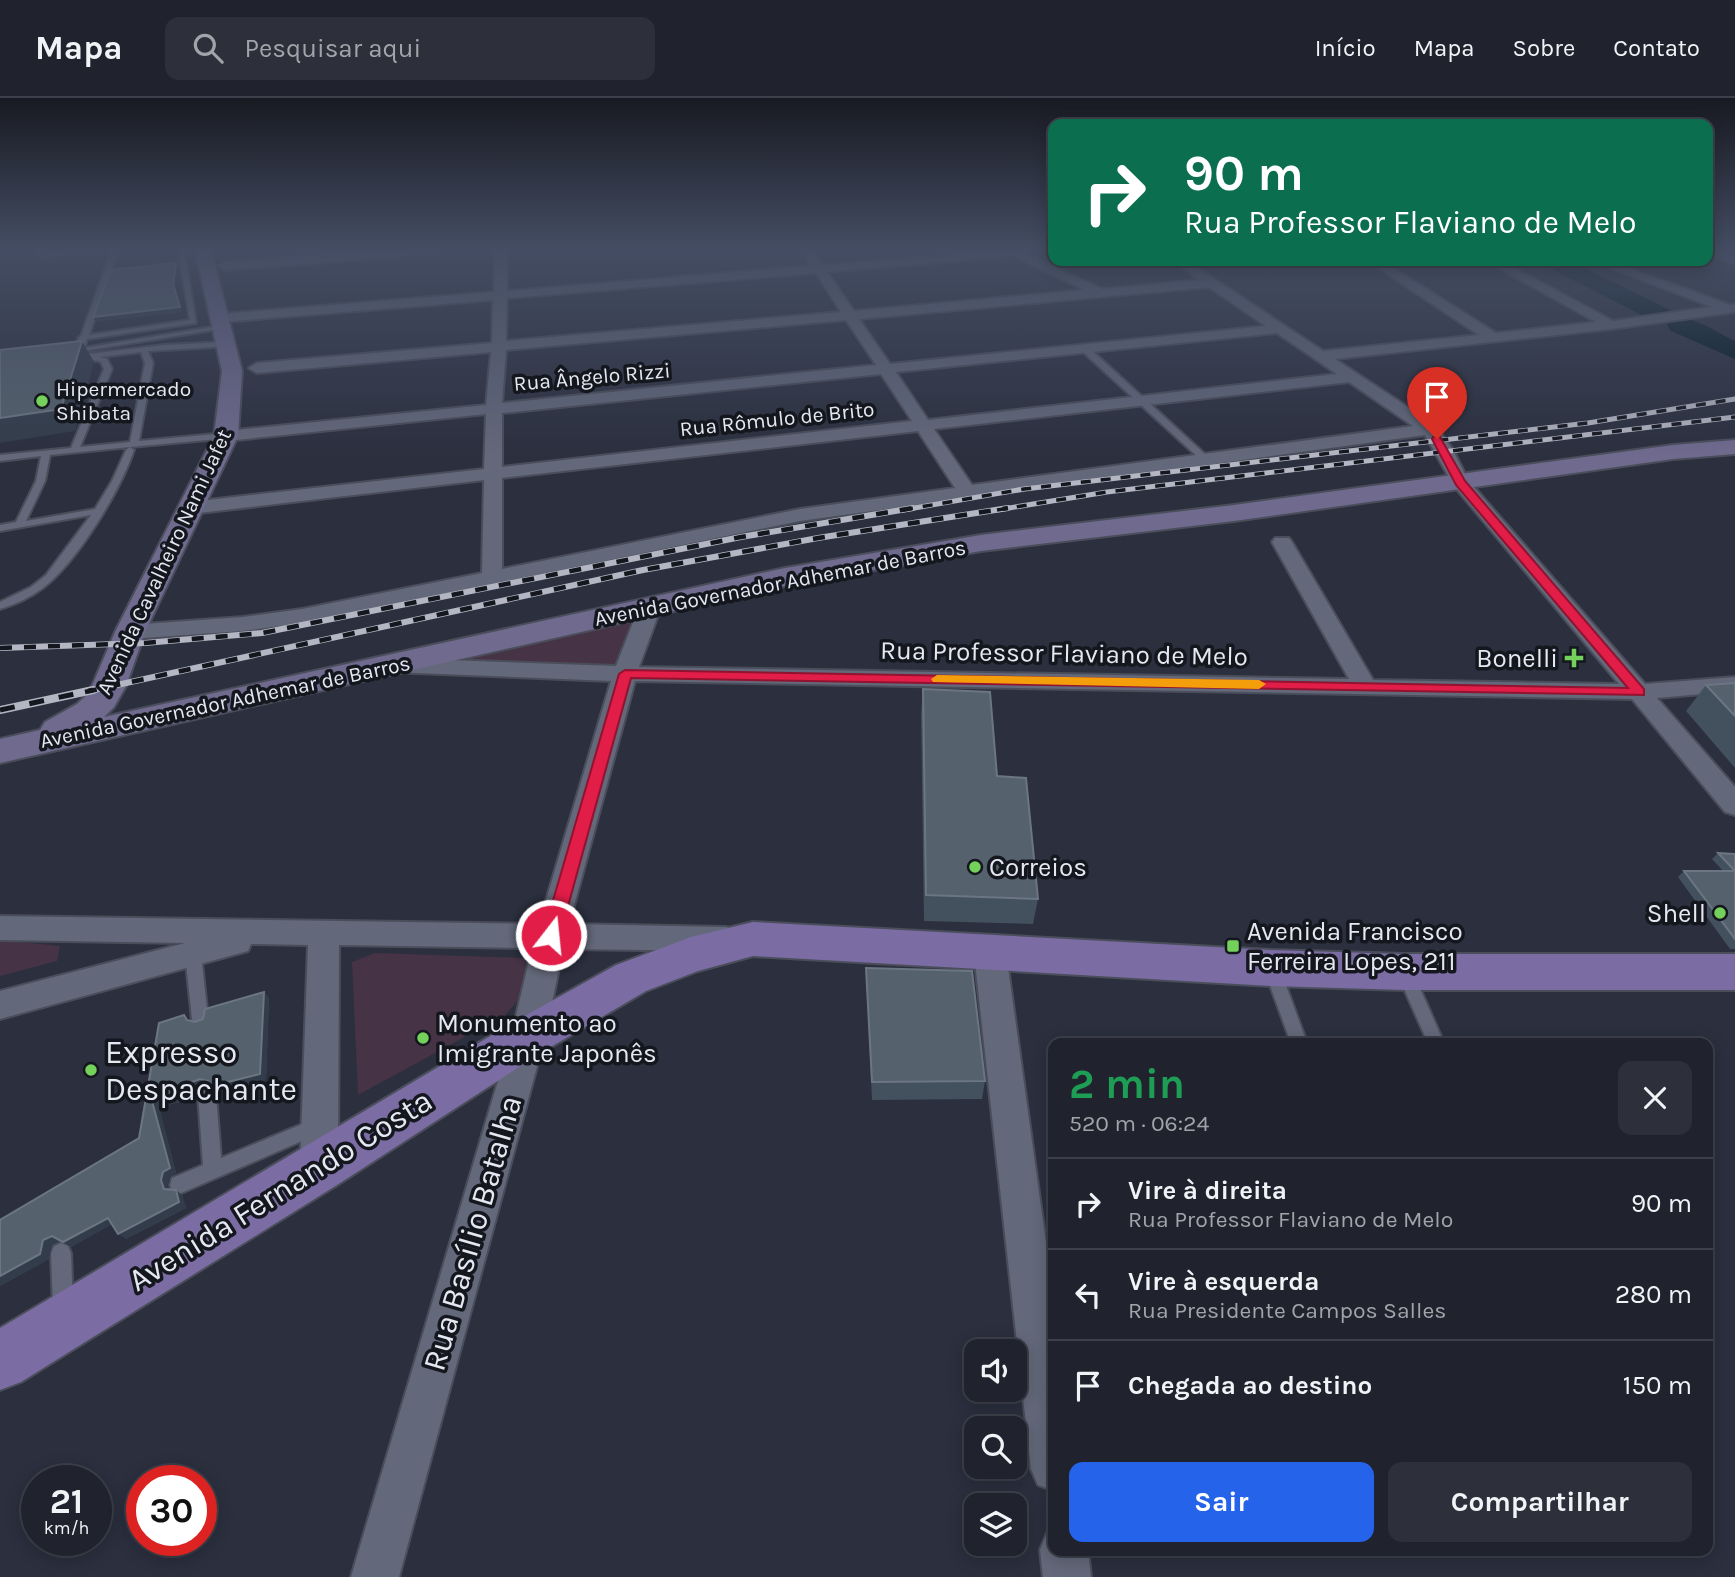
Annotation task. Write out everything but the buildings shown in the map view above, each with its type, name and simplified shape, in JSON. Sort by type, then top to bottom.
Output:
[{"type":"main road","name":"Avenida Cavalheiro Nami Jafet","points":[[10,749],[68,725],[102,700],[140,631],[235,435],[253,411],[257,368],[225,319]]},
{"type":"main road","name":"Avenida Cavalheiro Nami Jafet","points":[[226,319],[235,435]]},
{"type":"main road","name":"Avenida Governador Adhemar de Barros","points":[[10,749],[785,577],[981,542],[1734,447]]},
{"type":"main road","name":"Avenida Cavalheiro Nami Jafet","points":[[140,631],[133,696],[137,704],[146,709],[171,714]]},
{"type":"main road","name":"Avenida Fernando Costa","points":[[0,1361],[64,1323],[320,1146],[528,1037],[631,978],[691,955],[753,940],[1271,968],[1405,972],[1735,972]]},
{"type":"street","points":[[227,326],[287,319]]},
{"type":"street","points":[[492,576],[494,407],[500,319]]},
{"type":"street","points":[[257,368],[807,319]]},
{"type":"street","points":[[854,319],[966,491]]},
{"type":"street","points":[[1264,319],[1429,429],[1444,450],[1460,482],[1735,805]]},
{"type":"street","points":[[1464,319],[1492,337]]},
{"type":"street","points":[[1600,319],[1611,325]]},
{"type":"street","points":[[1320,356],[1656,319]]},
{"type":"street","name":"Rua Ângelo Rizzi","points":[[235,435],[1279,329]]},
{"type":"street","name":"Rua Rômulo de Brito","points":[[200,508],[495,472],[1351,377]]},
{"type":"street","points":[[140,631],[243,624],[302,616],[788,517],[1429,429]]},
{"type":"street","points":[[1282,542],[1365,686]]},
{"type":"street","name":"Rua Basílio Batalha","points":[[375,1577],[528,1037],[551,935],[625,674],[650,607]]},
{"type":"street","name":"Rua Professor Flaviano de Melo","points":[[391,665],[625,674],[1639,692],[1735,684]]},
{"type":"street","points":[[0,928],[197,943]]},
{"type":"street","points":[[0,1005],[197,943],[271,933],[753,940]]},
{"type":"street","points":[[320,1146],[324,933]]},
{"type":"street","points":[[990,953],[1048,1421]]},
{"type":"street","points":[[1064,1556],[1067,1577]]},
{"type":"lane","points":[[81,349],[89,319]]},
{"type":"lane","points":[[82,338],[194,322],[193,319]]},
{"type":"lane","points":[[227,326],[144,349],[64,356],[81,349],[227,326]]},
{"type":"lane","points":[[0,606],[41,585],[100,511],[132,447],[149,363],[144,349]]},
{"type":"lane","points":[[1085,349],[1204,458]]},
{"type":"lane","points":[[74,450],[108,369],[104,361],[90,355]]},
{"type":"lane","points":[[0,458],[235,435]]},
{"type":"lane","points":[[19,525],[31,503],[46,463],[46,454]]},
{"type":"lane","points":[[0,528],[100,511]]},
{"type":"lane","points":[[197,943],[200,1019]]},
{"type":"lane","points":[[1271,968],[1296,1038]]},
{"type":"lane","points":[[1405,972],[1434,1038]]},
{"type":"lane","points":[[207,1095],[213,1170]]},
{"type":"lane","points":[[179,1185],[213,1170],[320,1146]]},
{"type":"lane","points":[[61,1252],[64,1323]]},
{"type":"shaded area","points":[[633,619],[615,670],[459,659]]},
{"type":"shaded area","points":[[0,940],[60,946],[57,961],[0,976]]},
{"type":"shaded area","points":[[375,953],[526,958],[524,994],[505,1015],[358,1095],[352,962]]},
{"type":"waterway","points":[[1680,325],[1735,351]]},
{"type":"railway","points":[[903,510],[1024,489],[1588,423],[1735,399]]},
{"type":"railway","points":[[997,510],[1107,492],[1735,417]]},
{"type":"railway","points":[[0,648],[145,643],[262,633],[741,537],[913,508]]},
{"type":"railway","points":[[85,692],[643,570],[818,538],[1008,508]]},
{"type":"railway","points":[[0,710],[93,690]]},
{"type":"slow traffic","points":[[937,679],[1259,684]]},
{"type":"place","name":"Hipermercado Shibata","points":[[42,401]]},
{"type":"place","name":"Bonelli","points":[[1574,658]]},
{"type":"place","name":"Correios","points":[[975,867]]},
{"type":"place","name":"Shell","points":[[1720,913]]},
{"type":"place","name":"Avenida Francisco Ferreira Lopes, 211","points":[[1233,946]]},
{"type":"place","name":"Monumento ao Imigrante Japonês","points":[[423,1038]]},
{"type":"place","name":"Expresso Despachante","points":[[91,1070]]},
{"type":"route","points":[[551,935],[625,674],[1639,692],[1460,482],[1437,439]]}]
